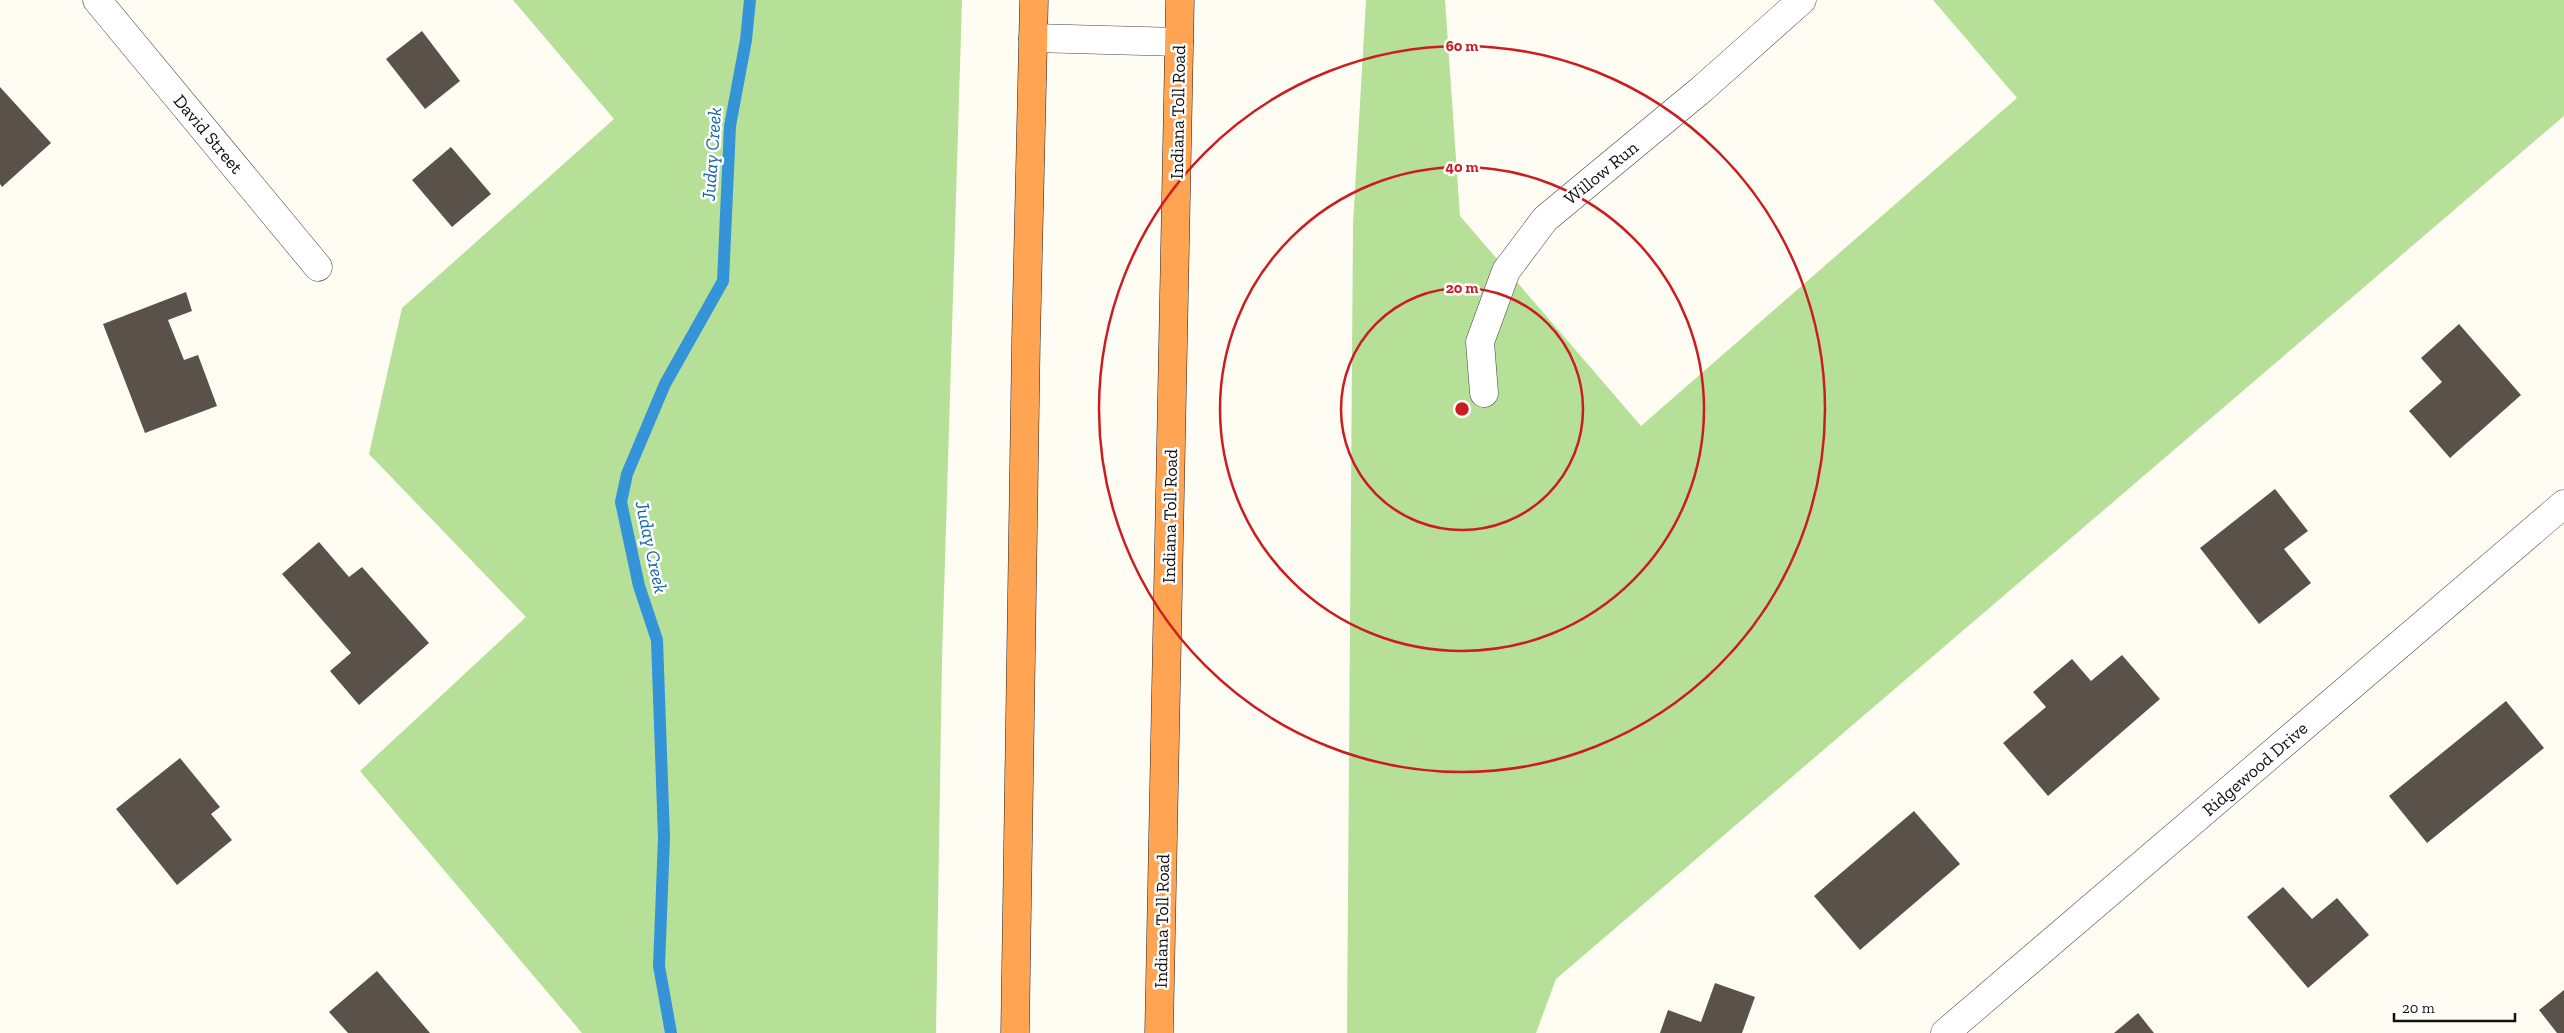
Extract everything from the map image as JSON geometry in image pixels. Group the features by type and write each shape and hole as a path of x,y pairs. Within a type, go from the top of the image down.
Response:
{"highway":[{"path":"1015,1033 1025,360 1034,0"},
{"name":"Indiana Toll Road","path":"1159,1033 1180,0"}],"street":[{"name":"David Street","path":"97,0 318,267"},
{"name":"Willow Run","path":"1484,393 1480,342 1506,271 1545,219 1702,89 1802,0"},
{"path":"1033,38 1179,42"},
{"name":"Ridgewood Drive","path":"1945,1033 2564,504"}],"green space":[{"path":"513,0 962,0 942,659 936,1033 582,1033 360,771 526,617 369,454 402,308 614,119"},
{"path":"1366,0 1445,0 1460,216 1641,426 2017,98 1933,0 2564,0 2564,116 1556,979 1536,1033 1347,1033 1353,224"}],"building":[{"path":"422,31 460,81 425,109 386,59"},
{"path":"0,87 51,143 2,187 0,184"},
{"path":"451,147 491,194 452,227 412,180"},
{"path":"186,292 192,311 168,320 184,360 198,355 217,406 145,433 103,324"},
{"path":"2459,324 2521,395 2450,458 2409,411 2442,382 2421,358"},
{"path":"2275,489 2308,531 2284,549 2311,583 2259,624 2200,548"},
{"path":"319,542 349,577 362,567 429,643 359,705 330,671 351,653 282,574"},
{"path":"2122,655 2160,699 2048,796 2003,743 2046,707 2033,692 2072,659 2091,681"},
{"path":"2506,701 2544,748 2427,843 2389,796"},
{"path":"180,758 220,807 211,814 232,840 177,885 116,809"},
{"path":"1914,811 1960,864 1860,950 1814,896"},
{"path":"2283,887 2312,919 2337,898 2369,935 2308,988 2247,917"},
{"path":"377,971 430,1033 348,1033 329,1012"},
{"path":"1715,983 1755,997 1742,1033 1660,1033 1668,1010 1701,1022"},
{"path":"2564,990 2564,1033 2557,1033 2539,1010"},
{"path":"2138,1013 2154,1033 2114,1033"}],"waterway":[{"name":"Juday Creek","path":"671,1033 659,966 664,838 657,640 639,586 621,502 627,474 665,384 723,281 730,126 746,40 750,0"}]}
